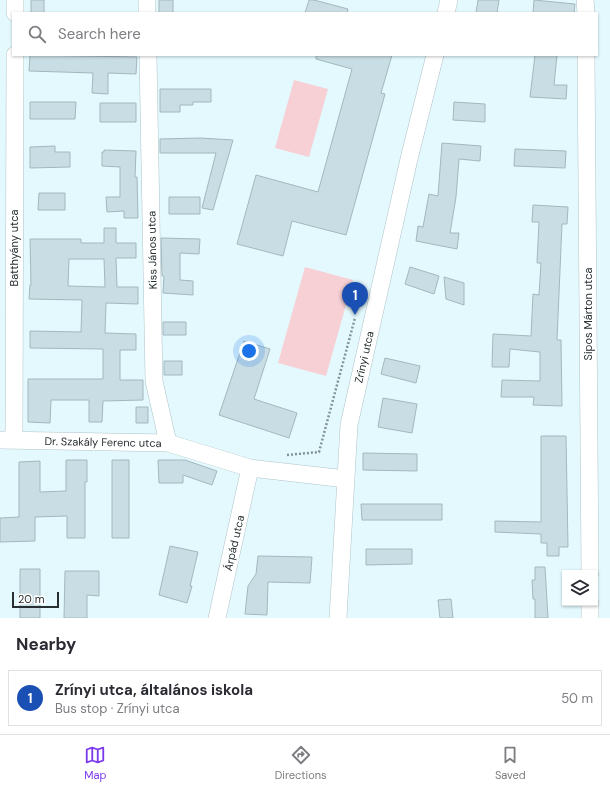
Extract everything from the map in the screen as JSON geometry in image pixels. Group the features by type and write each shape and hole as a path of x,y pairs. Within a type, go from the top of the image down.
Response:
{"street":[{"path":"15,0 15,12"},
{"path":"147,0 147,12"},
{"path":"446,12 449,0"},
{"path":"586,0 586,12"},
{"name":"Batthyány utca","path":"7,440 15,56"},
{"name":"Kiss János utca","path":"148,56 154,381 168,443"},
{"name":"Zrínyi utca","path":"338,618 349,425 409,159 435,56"},
{"name":"Sipos Márton utca","path":"586,56 590,570"},
{"name":"Dr. Szakály Ferenc utca","path":"7,440 168,443 250,468 346,479"},
{"name":"Árpád utca","path":"217,618 250,468"},
{"path":"590,606 590,618"}],"path":[{"path":"281,455 319,452 356,315"}],"shaded area":[{"path":"294,80 328,89 309,157 275,148"},
{"path":"305,267 353,280 326,376 278,363"}],"building":[{"path":"31,0 44,0 44,12 31,12"},
{"path":"159,0 173,0 173,12 159,12"},
{"path":"309,0 348,9 347,12 305,12"},
{"path":"478,0 499,0 497,12 476,12"},
{"path":"534,0 575,4 574,12 533,12"},
{"path":"30,56 137,57 136,74 108,73 108,94 92,93 93,73 29,71"},
{"path":"316,56 392,56 381,93 385,94 346,235 292,221 283,256 237,244 256,175 318,192 352,69 316,59"},
{"path":"535,56 557,56 554,85 567,85 566,99 530,97"},
{"path":"160,89 211,89 211,102 193,102 193,105 180,105 180,112 160,112"},
{"path":"30,102 76,102 75,119 30,119"},
{"path":"454,102 485,104 485,122 453,120"},
{"path":"100,103 136,103 136,122 100,122"},
{"path":"200,138 233,140 213,210 202,208 216,153 160,153 160,139"},
{"path":"442,143 481,146 480,161 459,159 456,197 450,233 459,233 457,249 416,241 418,226 423,227 429,194 438,196"},
{"path":"55,146 55,152 70,152 70,167 30,168 30,147"},
{"path":"515,149 566,151 565,168 514,166"},
{"path":"104,150 136,151 135,177 137,177 138,218 124,218 124,211 107,212 106,197 120,197 120,167 102,166 102,152 104,152"},
{"path":"39,193 65,193 65,210 38,210"},
{"path":"169,197 200,197 200,214 169,214"},
{"path":"533,205 568,207 567,224 562,224 557,340 561,340 562,406 533,405 534,397 501,397 502,380 540,381 540,352 510,349 509,367 492,367 493,334 531,336 533,294 539,295 541,263 537,263 539,222 532,222"},
{"path":"104,228 116,228 116,243 136,243 136,258 116,258 117,287 138,287 138,304 106,303 105,333 136,334 136,350 120,350 120,380 143,380 143,400 103,401 102,422 89,422 89,400 51,400 50,423 28,422 28,379 103,379 103,349 30,348 30,331 81,332 82,300 29,299 31,285 30,239 81,239 81,243 104,243","holes":["69,259 104,259 105,287 68,286"]},
{"path":"161,238 200,239 199,254 180,253 180,280 193,281 193,295 163,293 164,276 162,276"},
{"path":"410,267 439,276 434,294 405,284"},
{"path":"444,277 464,283 464,305 446,299"},
{"path":"163,322 186,322 186,335 163,335"},
{"path":"244,341 270,349 254,399 297,413 289,438 219,415"},
{"path":"385,358 420,366 416,383 381,374"},
{"path":"164,361 182,361 182,375 164,375"},
{"path":"383,398 417,404 412,433 378,427"},
{"path":"136,407 148,407 148,423 136,423"},
{"path":"541,436 566,436 568,547 559,547 559,556 547,556 547,543 541,543 541,534 495,532 495,521 541,522"},
{"path":"363,453 417,454 417,471 363,470"},
{"path":"66,460 87,460 87,482 85,482 85,538 67,538 67,516 35,517 35,541 0,542 0,518 19,517 19,462 40,461 40,492 66,491"},
{"path":"112,460 129,460 129,538 112,538"},
{"path":"158,460 185,460 217,471 212,485 183,475 183,483 159,483"},
{"path":"361,504 442,504 442,520 362,520"},
{"path":"170,546 198,552 190,586 192,586 187,603 159,595"},
{"path":"366,549 412,549 412,564 366,565"},
{"path":"258,556 312,557 310,583 268,582 267,615 245,614 248,586 256,574"},
{"path":"535,567 545,567 548,618 535,618 535,599 533,599 532,580 535,580"},
{"path":"20,569 40,569 40,618 20,618"},
{"path":"65,571 99,571 99,596 87,595 87,618 64,618"},
{"path":"451,599 453,618 440,618 438,600"}],"place":[{"name":"Zrínyi utca, általános iskola","path":"355,315"}]}
